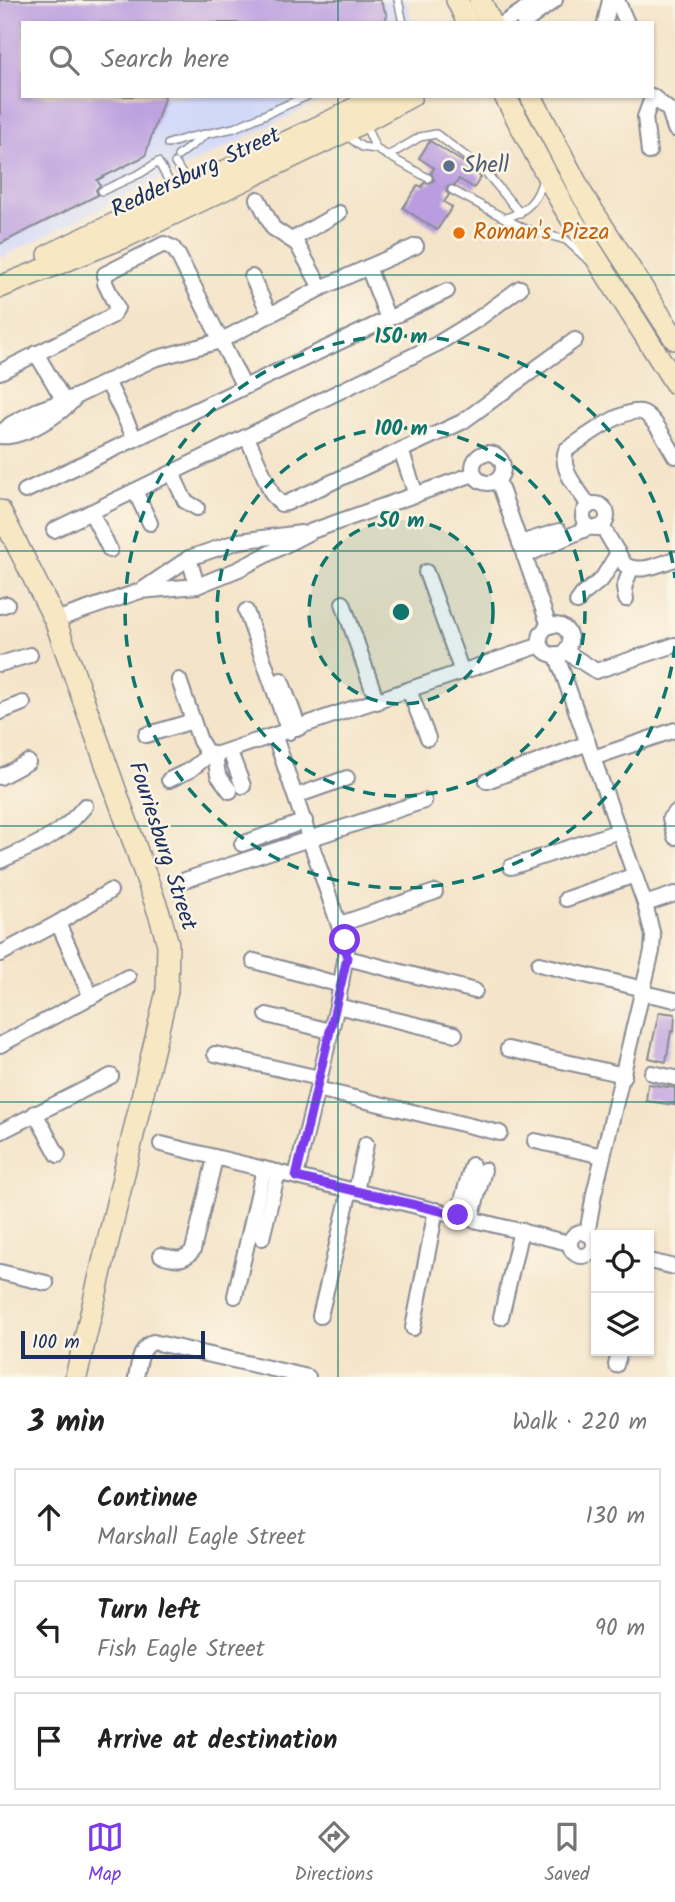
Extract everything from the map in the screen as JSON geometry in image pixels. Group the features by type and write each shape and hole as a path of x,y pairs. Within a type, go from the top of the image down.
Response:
{"street":[{"path":"457,0 467,21"},
{"path":"480,0 490,21"},
{"path":"507,21 539,0"},
{"path":"527,21 555,0"},
{"path":"605,21 610,0"},
{"path":"617,0 626,21"},
{"name":"Reddersburg Street","path":"0,278 317,145 351,123 375,98"},
{"name":"Reddersburg Street","path":"0,287 127,236 187,198 407,98"},
{"path":"506,98 544,172 675,383"},
{"path":"532,98 583,196 675,339"},
{"path":"649,152 645,117 652,98"},
{"path":"653,98 669,110 675,129"},
{"path":"258,199 273,228 298,244 321,288"},
{"path":"292,239 338,213"},
{"path":"0,372 112,316 117,308 105,283 105,274 164,244 173,248 244,387"},
{"path":"0,435 8,426 29,422 160,357 220,341 321,288 416,246"},
{"path":"368,267 388,318"},
{"path":"252,278 270,315"},
{"path":"54,530 437,344 456,334 520,288"},
{"path":"25,491 447,291"},
{"path":"247,437 272,494 281,504 288,503 473,416 520,378 575,340"},
{"path":"36,353 69,401"},
{"path":"107,381 135,439"},
{"path":"675,456 646,413 638,410 626,412 566,450 563,458 566,471 591,520 618,552 625,565 642,569 675,559"},
{"path":"401,450 416,495"},
{"path":"486,453 498,456 503,465 502,475 498,480 481,482 474,474 473,464 477,458 486,453"},
{"path":"172,473 185,500 197,508"},
{"path":"55,620 140,591 197,586 239,569 312,531 474,474"},
{"path":"498,480 549,626"},
{"path":"135,491 150,523"},
{"name":"Fouriesburg Street","path":"0,511 55,620 168,944 167,991 76,1377"},
{"path":"91,512 110,550"},
{"path":"522,550 545,537 591,520"},
{"path":"140,591 189,558 239,541 312,531"},
{"path":"577,602 602,579 618,552"},
{"path":"189,558 197,586"},
{"path":"626,599 624,587 631,568"},
{"path":"426,572 462,672"},
{"path":"342,603 377,702"},
{"path":"246,611 288,732"},
{"path":"549,626 541,636 541,645 547,652 560,653 600,671 675,645"},
{"path":"549,626 559,626 567,632 569,642 560,653"},
{"path":"264,634 288,732 296,796 348,949 296,1177"},
{"path":"169,780 219,754 541,645"},
{"path":"560,653 593,758 645,904 653,936 643,991 587,1234"},
{"path":"0,664 30,655"},
{"path":"179,680 203,747 219,754 236,789"},
{"path":"409,690 428,738"},
{"path":"0,712 23,703"},
{"path":"146,735 193,721"},
{"path":"593,758 675,730"},
{"path":"487,782 588,743"},
{"path":"0,777 28,762"},
{"path":"296,796 346,778"},
{"path":"242,844 425,801"},
{"path":"0,860 58,833 71,823 85,806"},
{"path":"675,813 670,818 675,837"},
{"path":"210,863 308,829"},
{"path":"185,880 308,829"},
{"path":"511,867 619,831"},
{"path":"566,899 635,875"},
{"path":"0,954 110,891"},
{"path":"340,924 435,892"},
{"path":"645,904 675,894"},
{"path":"58,923 91,997"},
{"path":"347,958 475,991"},
{"path":"254,961 341,985"},
{"path":"538,964 675,1000"},
{"path":"0,1045 128,977"},
{"path":"337,1006 455,1034"},
{"path":"267,1015 330,1031"},
{"path":"508,1049 624,1075"},
{"path":"215,1055 500,1133"},
{"path":"652,1073 675,1078"},
{"path":"0,1132 111,1076"},
{"path":"34,1113 58,1155"},
{"path":"535,1141 603,1156"},
{"path":"161,1144 569,1243"},
{"path":"320,1316 366,1144"},
{"path":"161,1255 180,1259 193,1250 215,1158"},
{"path":"464,1217 478,1167"},
{"path":"262,1238 271,1171"},
{"path":"235,1296 271,1171"},
{"path":"413,1328 436,1210"},
{"path":"501,1317 521,1230"},
{"path":"569,1243 576,1234 587,1234 591,1238"},
{"path":"569,1243 572,1252 579,1256 591,1252"},
{"path":"654,1262 675,1267"},
{"path":"0,1272 47,1283"},
{"path":"136,1377 143,1351 153,1342 282,1374 308,1377"}],"lane":[{"path":"398,0 402,21"},
{"path":"168,144 250,123 303,98"},
{"path":"351,123 376,149 428,178"},
{"path":"351,123 362,147 376,149"},
{"path":"187,198 177,160 208,134"},
{"path":"388,156 421,137 436,134 483,169 520,213"},
{"path":"102,191 159,164 187,198"},
{"path":"506,218 520,213 539,193 544,172"},
{"path":"452,190 532,232 566,240 613,285"}],"shaded area":[{"path":"0,0 406,0 412,21 21,21 21,98 326,98 0,258"}],"building":[{"path":"0,0 380,0 387,15 386,21 21,21 21,98 164,98 145,156 97,180 100,185 96,190 98,195 0,244"},
{"path":"430,141 481,177 474,188 459,179 455,185 447,187 449,195 444,202 452,207 437,230 403,208 418,185 422,187 424,183 429,184 434,180 431,173 434,168 419,158"},
{"path":"659,1012 675,1014 674,1032 671,1031 666,1062 649,1058"},
{"path":"648,1084 675,1088 675,1105 646,1101"}],"place":[{"name":"Shell","path":"449,166"},
{"name":"Roman's Pizza","path":"459,233"}],"route":[{"path":"345,940 347,958 296,1177 458,1215"}]}
